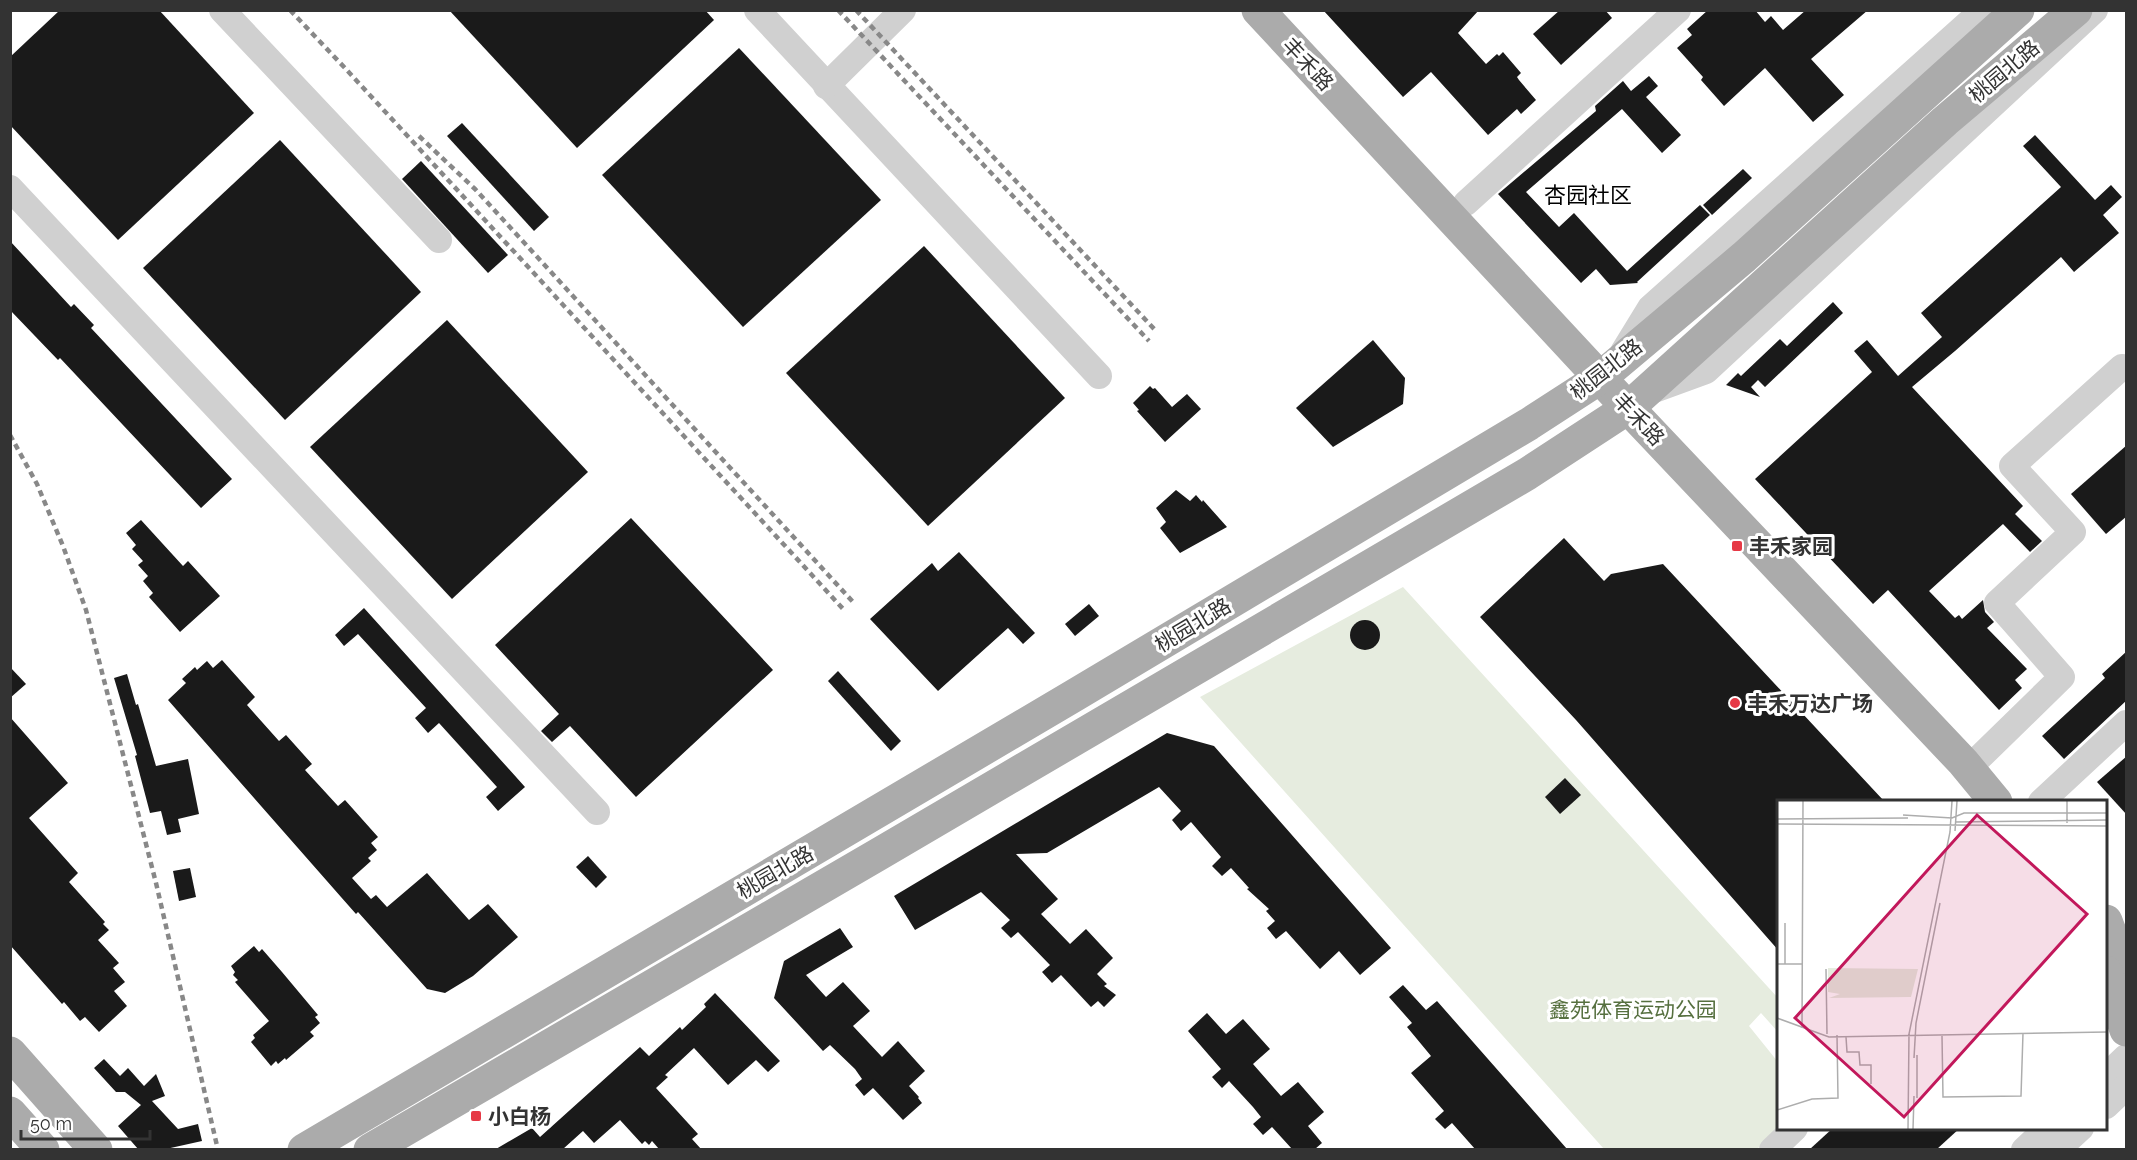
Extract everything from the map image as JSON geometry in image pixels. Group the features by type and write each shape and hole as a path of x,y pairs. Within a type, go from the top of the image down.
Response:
{"main road":[{"name":"丰禾路","path":"1258,10 1637,400 2019,800"},
{"name":"丰禾路","path":"1284,10 1466,203 1608,370"},
{"name":"桃园北路","path":"304,1149 1065,701 1529,424 1608,370 1744,257 2018,10"},
{"name":"桃园北路","path":"370,1149 1527,474 1637,400 1945,121 2076,10"},
{"name":"丰禾路","path":"1637,400 1995,800"},
{"path":"2107,923 2127,974"},
{"path":"2107,975 2127,1030"},
{"path":"10,1053 96,1149"},
{"path":"10,1113 43,1149"},
{"path":"10,1138 21,1149"}],"street":[{"path":"222,10 439,240"},
{"path":"757,10 1099,376"},
{"path":"826,86 903,10"},
{"path":"1466,203 1678,10"},
{"path":"1608,370 1650,308 1983,10"},
{"path":"1637,400 1706,370 2095,10"},
{"path":"10,188 597,812"},
{"path":"1980,757 2062,677 1997,603 2073,532 2012,466 2122,367"},
{"path":"2042,800 2127,723"},
{"path":"2107,1075 2127,1057"},
{"path":"2107,1105 2127,1087"},
{"path":"1772,1149 1793,1130"},
{"path":"2024,1149 2045,1130"},
{"path":"2057,1149 2078,1130"}],"green space":[{"name":"鑫苑体育运动公园","path":"1403,587 1777,997 1777,1031 1761,1013 1749,1026 1777,1061 1777,1130 1779,1130 1757,1149 1604,1149 1200,697"}],"building":[{"path":"60,10 159,10 254,113 118,240 10,125 10,57"},
{"path":"449,10 705,10 714,20 577,148"},
{"path":"1323,10 1479,10 1458,33 1486,64 1497,54 1499,56 1503,52 1521,73 1517,77 1536,100 1521,114 1517,109 1488,135 1431,72 1403,97"},
{"path":"1560,10 1605,10 1612,18 1561,65 1533,34"},
{"path":"1708,10 1755,10 1765,22 1771,16 1783,30 1806,10 1868,10 1811,59 1844,95 1813,122 1765,68 1724,106 1701,80 1703,77 1677,48 1692,35 1687,29"},
{"path":"739,48 881,200 743,327 602,175"},
{"path":"1649,76 1658,86 1646,97 1681,135 1662,153 1622,109 1526,192 1559,227 1574,213 1627,271 1700,205 1710,215 1638,283 1610,285 1596,269 1581,283 1498,194 1596,111 1595,106 1623,81 1631,91"},
{"path":"462,123 549,217 534,231 447,136"},
{"path":"2035,135 2095,200 2111,185 2122,197 2103,215 2119,233 2074,272 2061,257 1912,387 2023,506 2015,514 2042,541 2030,552 2003,524 1929,591 1955,618 1959,615 1962,619 1983,600 1985,612 1994,622 1987,628 2027,669 2015,680 2022,688 1999,710 1888,590 1873,604 1755,479 1872,372 1854,351 1867,340 1898,376 1942,337 1921,313 2061,187 2023,146"},
{"path":"280,140 421,292 285,420 143,268"},
{"path":"421,161 508,255 488,273 402,179"},
{"path":"1743,169 1752,178 1712,215 1703,205"},
{"path":"10,241 71,307 74,304 94,325 91,328 232,479 201,508 60,358 58,360 10,310"},
{"path":"924,246 1065,398 928,526 786,373"},
{"path":"1833,302 1843,313 1765,387 1758,380 1751,387 1760,397 1726,385 1738,373 1741,376 1780,339 1787,346"},
{"path":"447,320 588,472 452,599 310,447"},
{"path":"1373,340 1405,378 1403,404 1333,447 1296,408"},
{"path":"1150,386 1155,388 1172,407 1187,394 1201,409 1165,442 1137,411 1139,410 1133,403"},
{"path":"2127,445 2127,516 2106,534 2071,494"},
{"path":"1176,490 1190,501 1196,495 1202,502 1203,500 1227,527 1180,553 1160,528 1166,522 1156,508"},
{"path":"631,518 773,670 636,797 570,726 552,742 541,731 559,714 495,645"},
{"path":"141,520 183,566 188,561 220,596 180,632 149,597 153,593 143,581 148,576 138,565 143,561 132,549 136,545 126,533"},
{"path":"1564,538 1604,581 1611,574 1663,564 1883,800 1777,800 1777,949 1576,720 1480,617"},
{"path":"959,552 1035,633 1023,644 1008,628 938,691 870,619 932,563 938,571"},
{"path":"1089,604 1099,616 1075,636 1065,624"},
{"path":"364,608 525,787 498,811 486,797 497,787 439,723 428,733 415,718 426,708 358,634 344,646 335,635"},
{"path":"1365,620 1376,624 1380,635 1376,646 1365,650 1354,646 1350,635 1354,624"},
{"path":"2127,651 2127,700 2064,759 2042,736 2105,678 2102,674"},
{"path":"222,660 255,697 247,705 279,741 286,735 312,764 305,770 338,806 345,800 378,837 371,843 377,850 368,858 371,861 352,878 371,899 376,895 387,907 427,873 469,920 488,904 518,937 473,976 445,993 427,989 358,912 356,914 168,700 186,683 182,679 195,667 197,670 207,661 213,668"},
{"path":"10,667 26,684 10,698"},
{"path":"838,671 901,741 891,751 828,681"},
{"path":"127,674 156,766 188,759 199,814 178,819 181,832 167,835 161,811 150,813 135,756 137,755 114,678"},
{"path":"10,717 68,783 29,818 78,873 69,882 105,922 103,924 109,930 98,940 119,963 113,968 125,982 114,991 127,1006 99,1032 85,1017 80,1021 64,1002 62,1004 10,945"},
{"path":"1167,733 1214,746 1391,948 1360,975 1339,951 1320,969 1286,931 1276,939 1267,928 1275,921 1266,911 1269,909 1247,889 1249,888 1231,868 1222,876 1212,866 1221,857 1191,822 1181,831 1172,820 1181,811 1159,787 1047,853 1016,854 1058,899 1041,914 1070,944 1086,929 1113,958 1097,974 1107,984 1104,986 1116,995 1104,1007 1098,1001 1091,1007 1061,975 1052,983 1042,972 1050,965 1018,932 1011,938 1001,928 1010,920 981,892 915,930 894,896"},
{"path":"2127,756 2127,815 2097,782"},
{"path":"1565,778 1581,795 1560,814 1545,797"},
{"path":"588,856 607,877 596,888 576,867"},
{"path":"190,868 196,897 179,901 173,871"},
{"path":"840,928 853,947 806,975 826,997 843,982 870,1011 853,1026 882,1057 898,1041 925,1071 909,1086 922,1103 903,1120 873,1088 864,1096 855,1085 862,1079 855,1069 830,1045 823,1051 774,998 784,961"},
{"path":"254,946 259,952 262,949 282,972 318,1015 315,1017 320,1023 310,1032 314,1036 286,1060 285,1058 278,1064 276,1061 271,1066 251,1042 255,1038 253,1035 269,1021 235,982 238,980 233,975 235,972 231,966"},
{"path":"1403,985 1426,1010 1437,1001 1567,1149 1475,1149 1452,1123 1445,1129 1435,1119 1444,1111 1411,1073 1431,1056 1407,1027 1412,1023 1389,997"},
{"path":"715,993 780,1061 768,1072 756,1060 728,1085 694,1048 665,1075 668,1077 656,1088 698,1134 692,1139 701,1149 659,1149 652,1141 649,1145 645,1141 642,1144 620,1120 594,1143 583,1131 563,1149 496,1149 532,1128 540,1137 640,1047 649,1056 680,1027 682,1030 706,1007 704,1004"},
{"path":"1207,1013 1226,1034 1243,1019 1270,1049 1253,1064 1281,1096 1298,1082 1324,1112 1308,1126 1322,1143 1315,1149 1292,1149 1272,1127 1263,1135 1253,1124 1261,1117 1253,1107 1229,1081 1222,1088 1212,1077 1221,1069 1188,1031"},
{"path":"104,1059 120,1076 128,1068 144,1086 156,1074 165,1096 152,1101 178,1129 198,1124 202,1141 166,1149 138,1149 118,1126 141,1105 125,1092 116,1092 94,1068"},
{"path":"1831,1130 1958,1130 1937,1149 1810,1149"}],"railway":[{"path":"290,10 845,611"},
{"path":"838,10 1149,341"},
{"path":"856,10 1156,331"},
{"path":"419,136 475,189 853,602"},
{"path":"10,435 37,484 86,610 156,883 218,1150"}],"place":[{"name":"丰禾家园","path":"1737,546"},
{"name":"丰禾万达广场","path":"1735,703"},
{"name":"小白杨","path":"476,1116"}],"district":[{"name":"杏园社区","path":"1588,195"}]}
